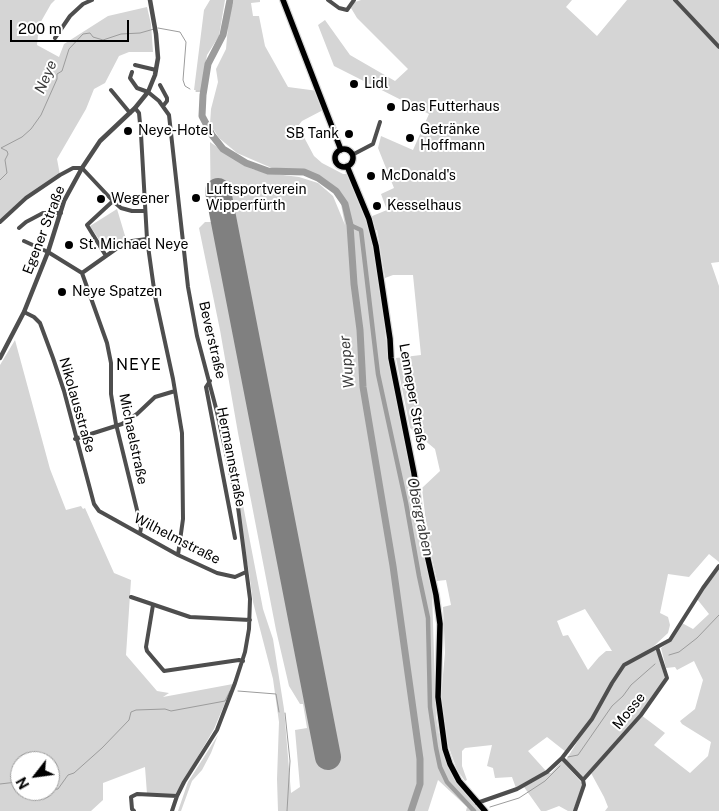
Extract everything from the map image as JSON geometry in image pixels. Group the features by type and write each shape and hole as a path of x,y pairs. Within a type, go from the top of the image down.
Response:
{"main road":[{"path":"283,0 341,150"},
{"path":"341,150 349,151 352,155 352,163 347,166 341,166 336,162 337,154 341,150"},
{"name":"Lenneper Straße","path":"347,166 369,220 376,246 390,339 391,358 414,472 424,541 438,606 440,624 438,697 441,730 450,764 459,781 485,811"}],"street":[{"path":"55,38 70,16 83,4 92,0"},
{"name":"Egener Straße","path":"0,358 24,312 61,213 82,168 100,141 135,108 148,92 158,58 150,0"},
{"path":"328,0 339,8 347,10 355,0"},
{"path":"675,0 719,46"},
{"path":"135,65 156,70"},
{"path":"132,72 130,78 137,88 148,92 164,106 167,98 160,84"},
{"path":"111,90 130,113"},
{"name":"Beverstraße","path":"164,106 168,115 188,287 197,336 210,381 238,507 250,599 250,620 245,652 217,730 177,796 172,811"},
{"path":"135,108 139,113 147,239 155,296 182,432 183,519 178,555"},
{"path":"352,155 373,144 380,122"},
{"path":"0,222 26,198 60,174 73,168 82,168 113,202 127,210 145,211"},
{"path":"106,256 88,225 113,202"},
{"path":"19,228 43,213 61,213"},
{"path":"24,241 48,252 82,274 123,244 132,240 147,239"},
{"name":"Michaelstraße","path":"82,274 107,343 111,362 111,394 116,424 138,514 141,528 140,533"},
{"name":"Nikolausstraße","path":"24,312 34,317 40,323 64,390 75,439 94,504 99,511"},
{"name":"Hermannstraße","path":"210,381 206,387 235,538"},
{"path":"75,439 130,419 155,397 175,391"},
{"name":"Wilhelmstraße","path":"99,511 178,555 230,576 236,577 246,572"},
{"path":"477,803 517,789 547,772 562,758 592,719 612,682 624,665 670,640 719,566"},
{"path":"131,597 190,618 250,620"},
{"path":"153,605 146,647 151,657 164,671 242,660"},
{"name":"Mosse","path":"583,780 641,715 667,678 657,646"},
{"path":"562,758 583,780 584,785 575,811"},
{"path":"134,811 130,802 131,797 137,794 177,796"}],"shaded area":[{"path":"0,0 55,0 39,25 37,45 59,57 64,44 108,16 147,7 151,24 153,52 129,52 119,56 105,83 94,89 86,109 57,159 60,175 26,198 0,222"},
{"path":"210,0 225,0 219,36 207,55 201,90 194,90 204,10"},
{"path":"234,0 260,0 260,2 251,3 253,16 259,16 265,46 288,87 318,91 325,109 302,121 298,126 314,156 322,163 343,174 347,174 365,219 387,210 381,194 394,188 378,148 381,136 413,150 429,114 334,66 318,25 325,20 350,55 395,81 408,69 357,18 351,8 355,2 361,0 572,0 566,7 597,36 627,0 719,0 719,262 711,263 719,286 719,562 709,554 689,577 668,574 660,613 668,617 670,625 668,633 654,646 631,661 656,650 658,653 665,679 641,715 665,733 654,745 690,773 708,756 711,742 680,721 695,709 703,680 694,661 677,670 675,667 666,668 661,648 671,641 682,623 693,629 709,614 697,599 719,569 719,811 605,811 608,807 591,773 583,778 566,760 587,726 566,752 547,737 528,751 546,771 516,788 512,777 495,778 493,768 487,766 492,745 465,748 462,751 462,766 467,780 465,781 457,770 448,745 441,697 445,653 443,607 451,605 446,580 437,581 428,540 422,488 440,471 435,449 410,428 396,358 421,355 413,275 393,275 385,278 377,230 370,232 379,279 388,358 410,463 421,541 432,592 436,716 440,740 453,776 481,811 466,811 467,807 438,780 428,811 278,811 279,722 273,679 253,602 249,572 217,412 225,411 263,609 273,639 284,709 291,793 300,787 295,730 307,728 303,704 300,704 289,686 276,630 199,228 205,222 211,222 210,142 252,169 299,177 318,183 333,196 345,225 338,189 316,177 301,172 281,172 237,153 219,138 210,124 211,109 218,82 216,69 226,49 229,15","holes":["585,609 612,651 606,651 588,670 568,635 563,636 557,621"]},
{"path":"117,209 126,239 106,250 90,226"},
{"path":"15,340 50,469 66,510 81,506 83,509 85,508 114,573 131,580 126,655 157,691 169,693 163,697 233,684 214,729 176,794 147,794 145,767 103,783 103,800 91,811 0,811 0,365"},
{"path":"218,735 202,770 192,781 181,811 178,811 188,782"},
{"path":"562,761 583,784 573,811 568,811 559,806 541,811 524,787 551,773"}],"waterway":[{"name":"Wupper","path":"230,0 223,35 208,64 203,95 202,116 212,135 223,149 246,163 268,171 304,172 318,178 336,191 345,204 350,225 354,284 360,330 363,387 393,566 420,759 420,784 411,811"},
{"name":"Neye","path":"158,28 180,32 186,42 183,80 185,86 190,89"},
{"name":"Neye","path":"0,180 7,173 5,160 8,154 7,151 1,148 22,137 31,129 41,115 57,79 57,74 62,71 69,49 83,34 90,33 93,37 103,40 121,34 140,33 154,29"},
{"name":"Neye","path":"196,91 204,91"},
{"name":"Obergraben","path":"350,225 361,230 378,374 406,503 428,618 430,707 440,767 447,782 474,811"},
{"path":"669,655 679,652 697,638 719,615"},
{"path":"568,757 578,755 612,706 631,685 655,664"},
{"path":"60,786 68,775 74,773 102,748 129,720 131,712 136,710 165,709 171,711 225,701 230,691"},
{"path":"238,691 276,694 279,712"},
{"path":"285,713 290,761 287,811"},
{"path":"490,807 519,798 545,781 560,766"},
{"path":"0,784 10,783"}],"runway":[{"path":"218,191 328,757"}],"place":[{"name":"Lidl","path":"354,84"},
{"name":"Das Futterhaus","path":"391,107"},
{"name":"Neye-Hotel","path":"128,131"},
{"name":"SB Tank","path":"349,134"},
{"name":"Getränke Hoffmann","path":"410,138"},
{"name":"McDonald's","path":"371,176"},
{"name":"Luftsportverein Wipperfürth","path":"196,198"},
{"name":"Wegener","path":"101,199"},
{"name":"Kesselhaus","path":"377,206"},
{"name":"St. Michael Neye","path":"69,245"},
{"name":"Neye Spatzen","path":"62,292"}],"district":[{"name":"NEYE","path":"139,365"}]}
